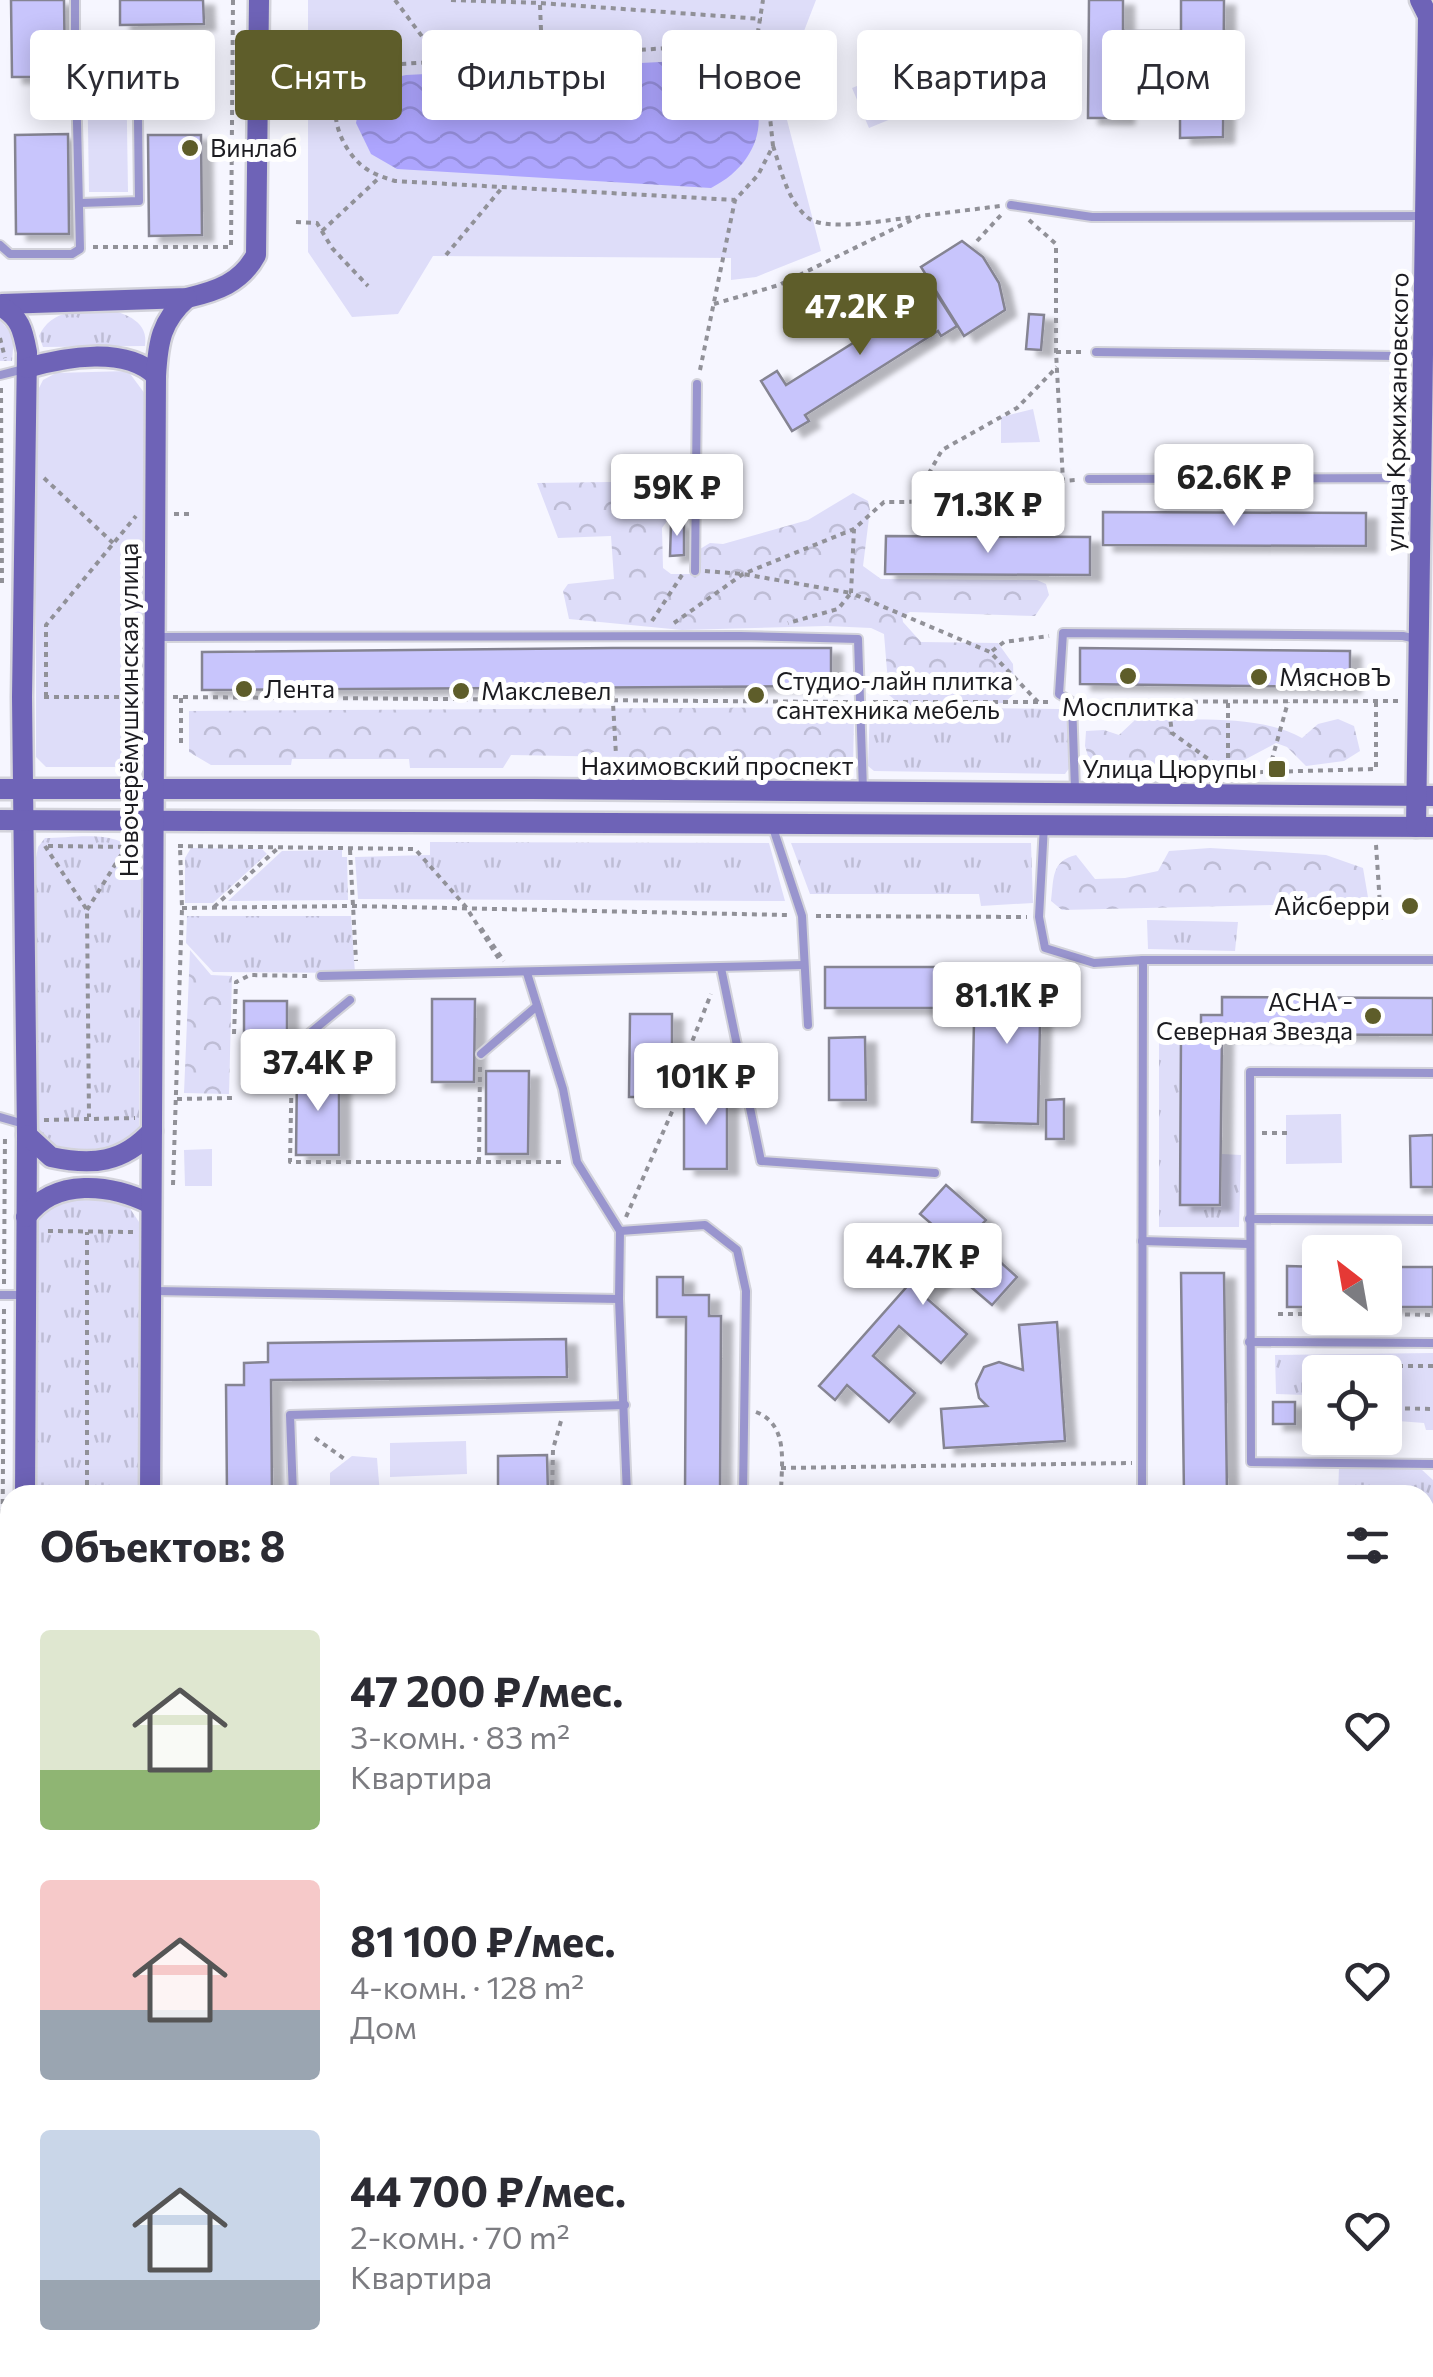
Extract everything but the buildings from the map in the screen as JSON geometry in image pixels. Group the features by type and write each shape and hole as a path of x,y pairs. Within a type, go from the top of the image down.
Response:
{"street":[{"path":"0,305 188,298 234,282 248,270 256,255 259,0"},
{"name":"улица Кржижановского","path":"1420,0 1428,16 1419,640 1426,723 1425,827"},
{"name":"Новочерёмушкинская улица","path":"150,1485 151,1204 147,1125 156,376 160,333 165,321 188,298"},
{"path":"0,305 14,314 23,330 27,368 22,820 29,1126 26,1217 10,1295 23,1485"},
{"path":"27,368 54,360 126,358 143,364 156,376"},
{"name":"Нахимовский проспект","path":"0,790 1425,796"},
{"path":"0,820 1425,827"},
{"path":"29,1126 51,1157 112,1160 134,1149 147,1125"},
{"path":"26,1217 41,1200 60,1190 111,1190 151,1204"}],"lane":[{"path":"75,0 75,30"},
{"path":"0,245 10,254 72,254 80,248 77,120"},
{"path":"80,203 139,201 138,120"},
{"path":"1011,205 1092,217 1425,216"},
{"path":"1096,352 1395,356 1423,353"},
{"path":"0,376 27,368"},
{"path":"695,571 697,384"},
{"path":"1090,480 1407,478 1422,483"},
{"path":"1075,794 1072,702 1059,694 1063,633 1403,636 1419,640"},
{"path":"154,638 858,639 863,792"},
{"path":"772,823 802,916 808,1025"},
{"path":"1044,825 1039,917 1044,948 1094,963 1433,960"},
{"path":"1142,1485 1143,960"},
{"path":"321,976 802,965"},
{"path":"721,968 761,1162 935,1173"},
{"path":"527,973 563,1089 577,1162 620,1231 626,1485"},
{"path":"293,1047 350,1000"},
{"path":"481,1054 537,1006"},
{"path":"1433,1073 1250,1072 1249,1134 1252,1462 1433,1464"},
{"path":"3,1118 29,1126"},
{"path":"1249,1220 1433,1220"},
{"path":"620,1231 705,1225 737,1250 746,1291 743,1485"},
{"path":"1142,1241 1249,1244"},
{"path":"150,1291 619,1299"},
{"path":"1249,1342 1433,1344"},
{"path":"293,1485 290,1415 625,1405"}],"path":[{"path":"80,248 231,248 233,0"},
{"path":"395,0 422,36"},
{"path":"451,0 540,1 762,19"},
{"path":"760,30 763,0"},
{"path":"540,1 541,30"},
{"path":"422,63 367,71 346,84 336,100 336,120 342,139 362,167 380,177 502,188 735,200"},
{"path":"654,637 743,574 854,529 884,502 1048,501 1063,481 1056,352 1056,244 1011,205 825,225 807,217 788,190 772,146 770,120"},
{"path":"697,384 735,200 758,175 772,146"},
{"path":"322,231 380,177"},
{"path":"446,255 502,188"},
{"path":"978,241 1011,205"},
{"path":"714,304 779,285 920,216"},
{"path":"296,222 317,223 332,248 368,286"},
{"path":"0,338 5,363"},
{"path":"1056,352 1096,352"},
{"path":"914,501 942,450 1017,408 1057,367"},
{"path":"1,388 2,586"},
{"path":"40,475 113,544"},
{"path":"1063,481 1090,480"},
{"path":"46,698 46,625 138,513 145,513"},
{"path":"170,514 189,514"},
{"path":"838,610 851,594 854,529"},
{"path":"642,637 685,571"},
{"path":"695,571 743,574 851,594 990,652 1038,702"},
{"path":"990,652 1004,642 1063,633"},
{"path":"612,686 616,755"},
{"path":"34,698 142,697"},
{"path":"169,697 1376,703 1376,769 1228,773 1172,733 1168,702"},
{"path":"181,697 181,748"},
{"path":"1228,702 1228,773"},
{"path":"1268,772 1288,702"},
{"path":"1376,845 1381,920"},
{"path":"38,846 130,846 87,910"},
{"path":"45,846 87,910 89,1117"},
{"path":"173,1187 182,908 180,846"},
{"path":"169,847 415,848 484,930 510,973"},
{"path":"214,907 279,847"},
{"path":"350,848 357,975"},
{"path":"182,908 466,907 802,916 1039,917"},
{"path":"620,1231 678,1098 678,1077 721,968"},
{"path":"234,1034 236,982 250,975 321,976"},
{"path":"293,1047 290,1162 577,1162"},
{"path":"478,1162 481,1054"},
{"path":"177,1099 232,1098"},
{"path":"29,1126 40,1120 89,1117 147,1125"},
{"path":"3,1118 10,1295 7,1485"},
{"path":"1249,1134 1288,1133"},
{"path":"46,1232 140,1232"},
{"path":"87,1232 87,1485"},
{"path":"1278,1314 1302,1314"},
{"path":"1402,1314 1433,1315"},
{"path":"1402,1366 1433,1366"},
{"path":"552,1485 553,1450 565,1407"},
{"path":"1402,1408 1433,1409"},
{"path":"769,1417 781,1436 780,1485"},
{"path":"314,1438 346,1460"},
{"path":"781,1468 1142,1463"},
{"path":"0,2153 0,2286"}],"green space":[{"path":"308,0 816,0 804,30 662,30 662,120 787,120 821,251 756,277 731,280 731,258 433,256 398,314 352,317 308,252 308,120 402,120 402,30 308,30"},
{"path":"88,120 127,120 128,192 89,192"},
{"path":"866,120 888,120 869,128"},
{"path":"107,309 140,325 145,346 43,347 39,336 59,316"},
{"path":"0,320 14,337 12,361 0,361"},
{"path":"128,371 145,394 140,755 133,767 46,767 36,757 36,394 43,380 56,373"},
{"path":"1033,409 1040,442 1001,443 1001,417"},
{"path":"684,481 690,486 691,516 685,521 667,521 662,528 663,568 671,574 692,574 700,567 700,549 710,543 723,544 808,520 853,493 868,501 870,510 863,566 881,579 1037,580 1046,584 1049,595 1035,616 910,612 902,616 921,642 998,643 1013,664 1014,694 1004,703 902,706 889,695 884,634 871,628 682,630 569,619 563,591 568,584 614,579 611,536 558,538 537,483"},
{"path":"842,707 854,718 853,769 632,768 623,757 511,755 503,768 410,768 409,759 292,759 291,765 211,765 189,752 189,711"},
{"path":"870,707 1059,709 1068,717 1070,767 1065,774 874,771 868,766"},
{"path":"1338,719 1354,726 1360,751 1344,761 1306,766 1287,747 1276,743 1231,767 1184,761 1160,770 1102,770 1091,766 1085,746 1086,731 1104,730 1119,735 1135,720 1243,722 1284,730 1302,738 1318,724"},
{"path":"45,838 114,839 135,852 141,864 139,1129 110,1148 77,1152 53,1148 36,1125 36,858"},
{"path":"430,842 769,843 785,901 358,899 355,857 430,855"},
{"path":"791,843 1031,843 1033,903 981,906 979,894 810,894"},
{"path":"191,848 262,849 267,854 213,903 185,903 185,858"},
{"path":"1210,848 1326,855 1363,868 1370,909 1272,905 1062,910 1051,901 1058,866 1076,855 1095,879 1125,878 1158,871 1169,851"},
{"path":"342,850 342,857 347,857 348,900 228,901 282,851"},
{"path":"187,916 351,916 355,973 213,972 186,943"},
{"path":"1147,920 1238,922 1235,951 1148,949"},
{"path":"190,950 211,975 232,976 229,1094 184,1093"},
{"path":"1159,1035 1181,1035 1180,1205 1221,1207 1222,1154 1241,1155 1239,1227 1159,1227"},
{"path":"1341,1114 1342,1163 1286,1164 1286,1115"},
{"path":"212,1149 212,1186 185,1186 184,1150"},
{"path":"83,1199 117,1200 129,1207 139,1222 138,1485 37,1485 37,1221 53,1206"},
{"path":"1433,1353 1433,1430 1426,1430 1424,1423 1402,1421 1402,1355 1302,1355 1302,1395 1276,1394 1275,1355"},
{"path":"1402,1367 1433,1367 1433,1408 1402,1408"},
{"path":"466,1441 467,1474 390,1477 390,1443"},
{"path":"352,1456 377,1458 379,1485 330,1485 330,1473"},
{"path":"1339,1467 1421,1469 1433,1480 1433,1485 1338,1485"}],"water":[{"path":"662,62 662,120 758,120 754,143 730,176 711,188 397,169 371,154 356,123 402,120 402,76 422,74 422,120 642,120 642,63"}],"place":[{"name":"Винлаб","path":"190,148"},
{"name":"Мосплитка","path":"1128,676"},
{"name":"МясновЪ","path":"1259,677"},
{"name":"Лента","path":"244,689"},
{"name":"Макслевел","path":"461,691"},
{"name":"Студио-лайн плитка сантехника мебель","path":"756,695"},
{"name":"Улица Цюрупы","path":"1277,769"},
{"name":"Айсберри","path":"1410,906"},
{"name":"АСНА - Северная Звезда","path":"1373,1016"}]}
